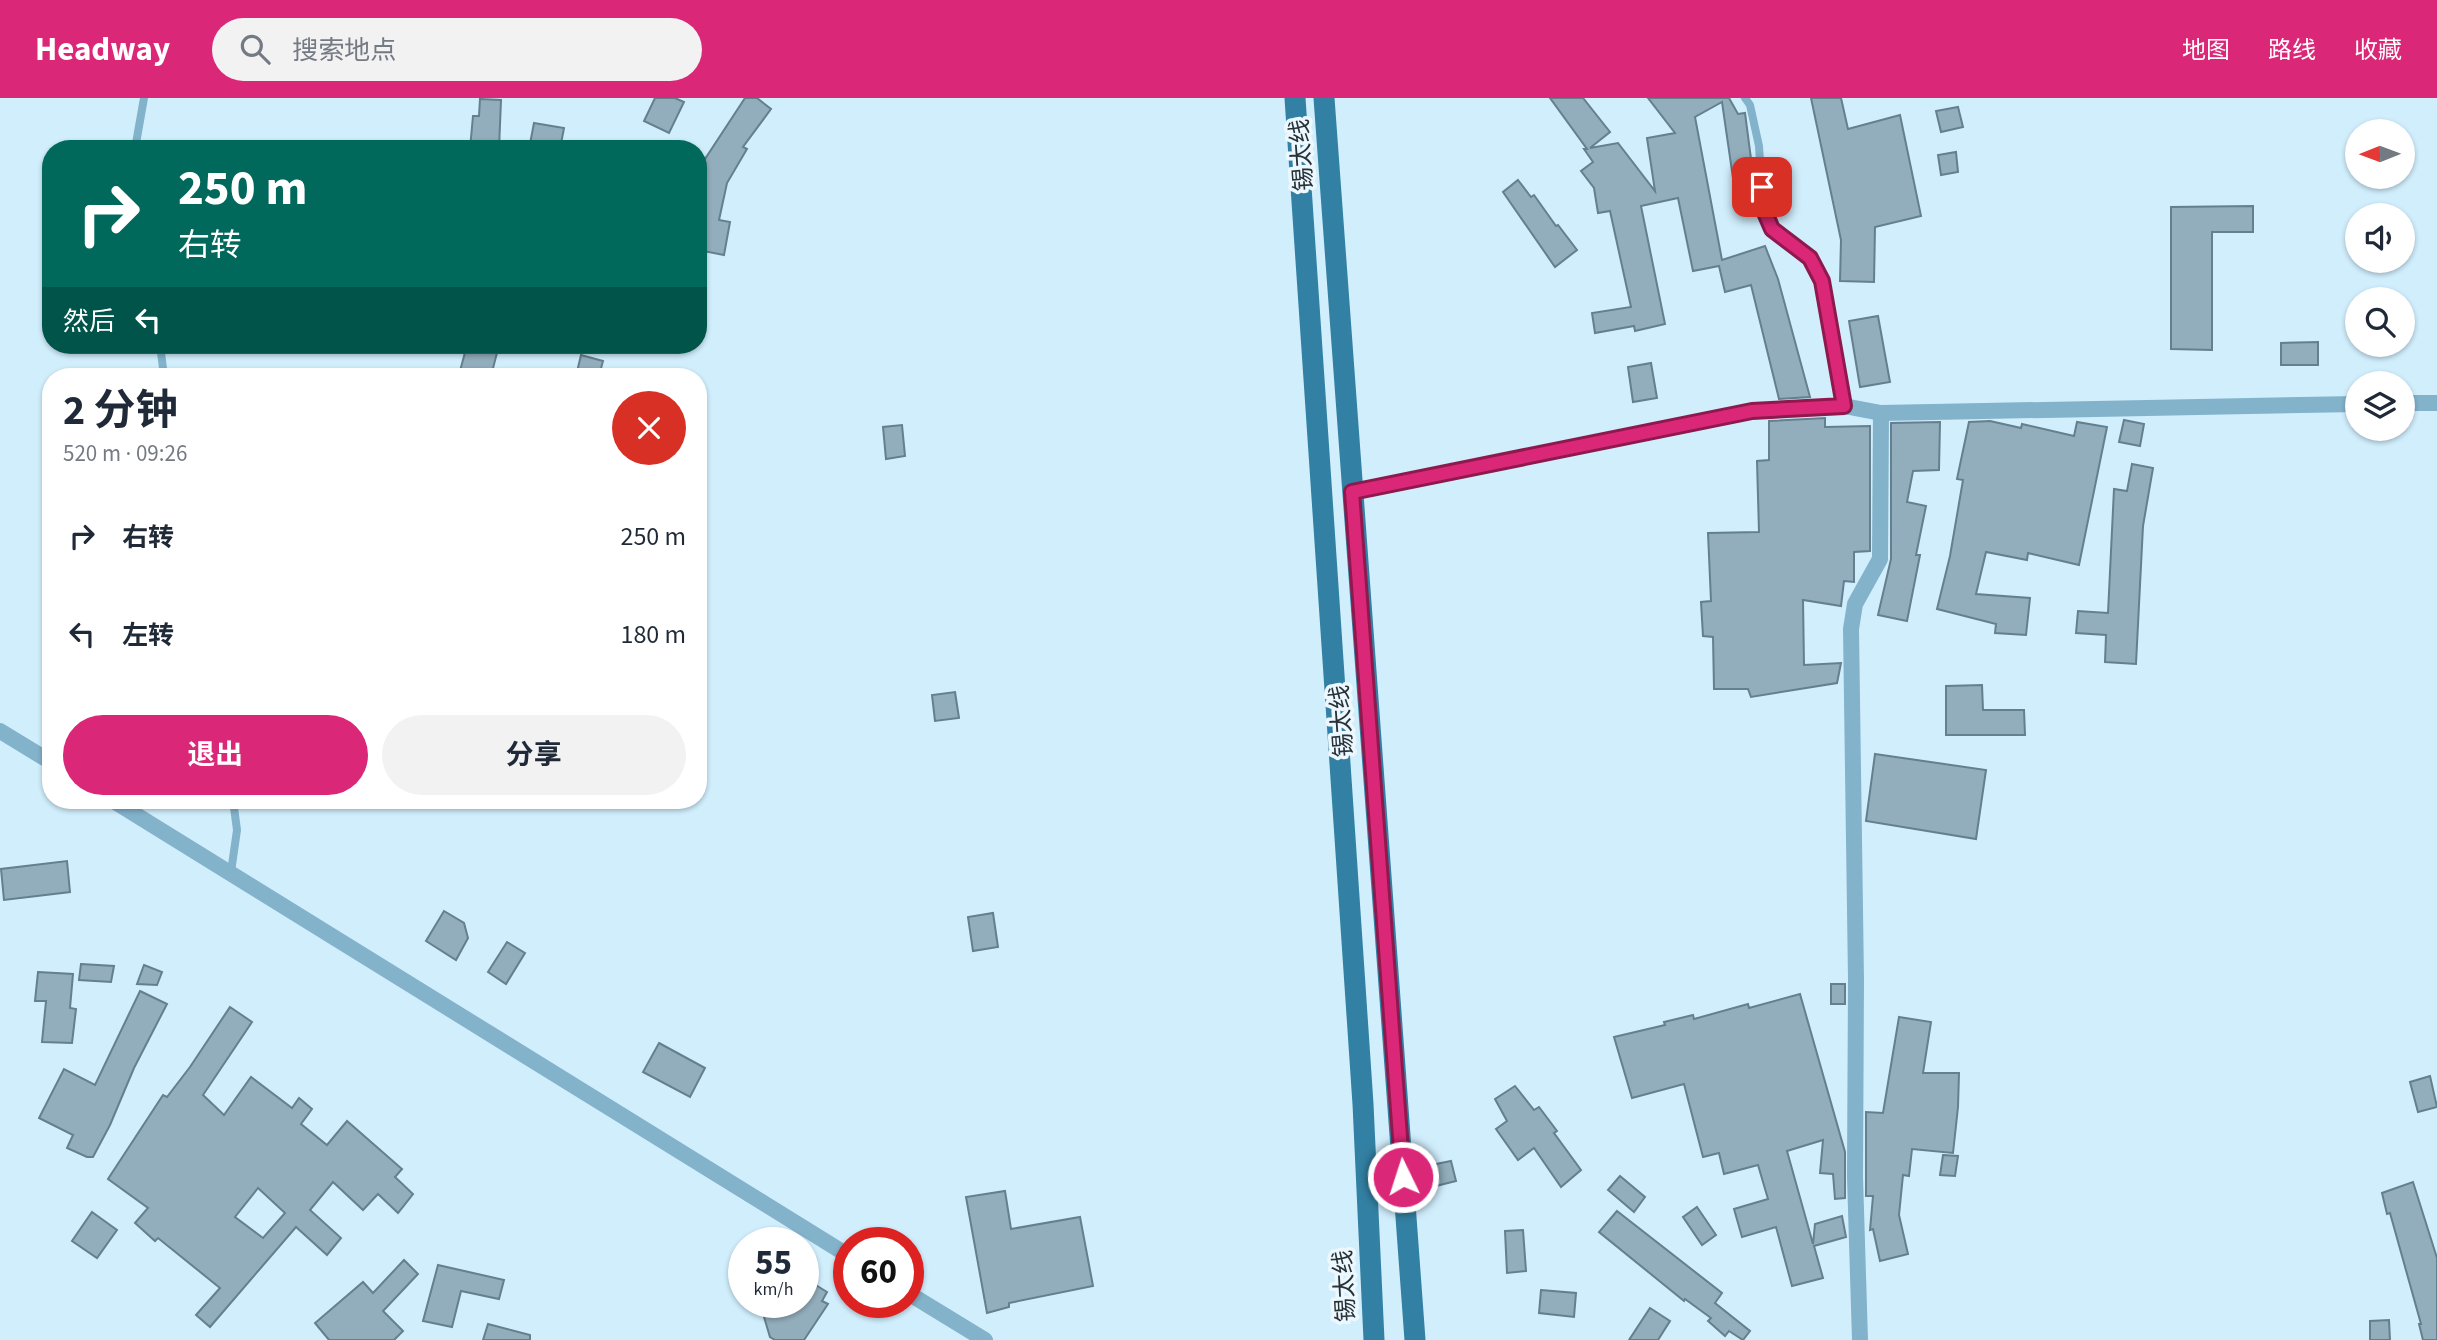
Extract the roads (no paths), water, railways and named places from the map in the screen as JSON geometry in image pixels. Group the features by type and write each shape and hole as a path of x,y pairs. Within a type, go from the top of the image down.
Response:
{"main road":[{"name":"锡太线","path":"1295,98 1363,1104 1374,1340"},
{"name":"锡太线","path":"1324,98 1415,1340"}],"street":[{"path":"2415,404 2437,403"},
{"path":"1352,492 1752,411 1844,406 1881,413 2345,404"},
{"path":"1860,1340 1855,1177 1856,980 1851,629 1855,604 1880,559 1881,413"},
{"path":"0,731 42,757"},
{"path":"127,809 833,1246"},
{"path":"924,1303 985,1340"}],"lane":[{"path":"137,140 144,98"},
{"path":"1745,98 1750,105 1759,146 1763,208 1772,229 1810,258 1822,281 1844,406"},
{"path":"231,872 237,830 234,809"}]}
